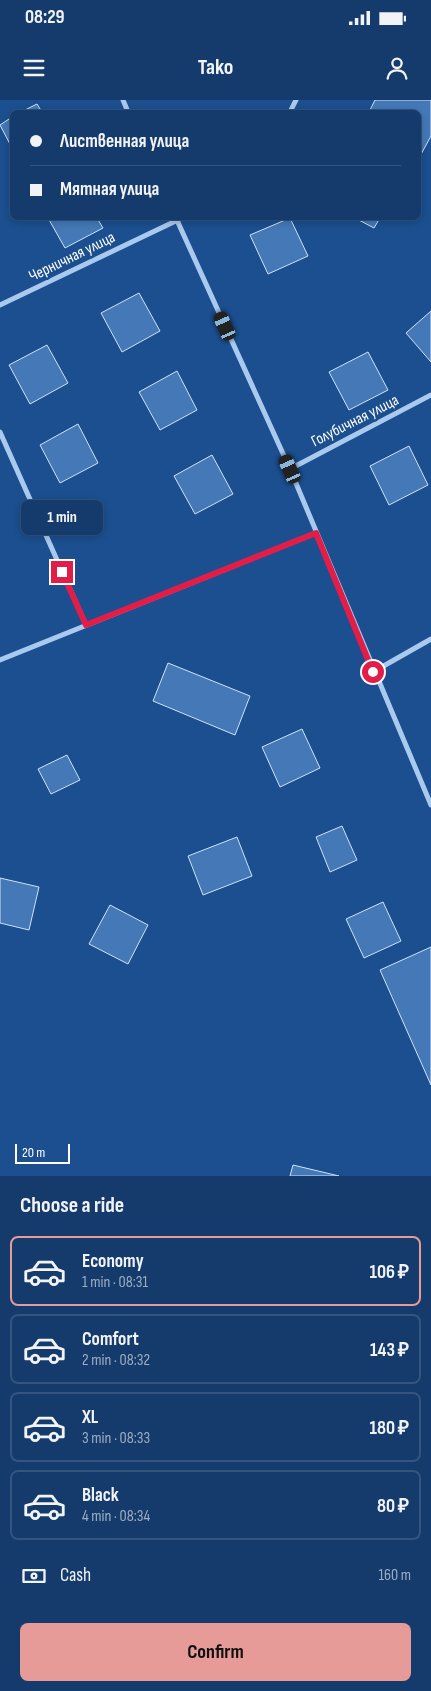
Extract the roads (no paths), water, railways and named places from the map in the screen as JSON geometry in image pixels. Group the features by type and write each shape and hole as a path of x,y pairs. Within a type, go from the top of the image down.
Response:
{"street":[{"name":"Черничная улица","path":"0,305 174,220"},
{"path":"179,220 290,469 373,672 431,805"},
{"name":"Голубичная улица","path":"290,469 431,395"},
{"path":"0,432 86,625"},
{"path":"0,660 316,533"},
{"path":"373,672 431,639"}]}
